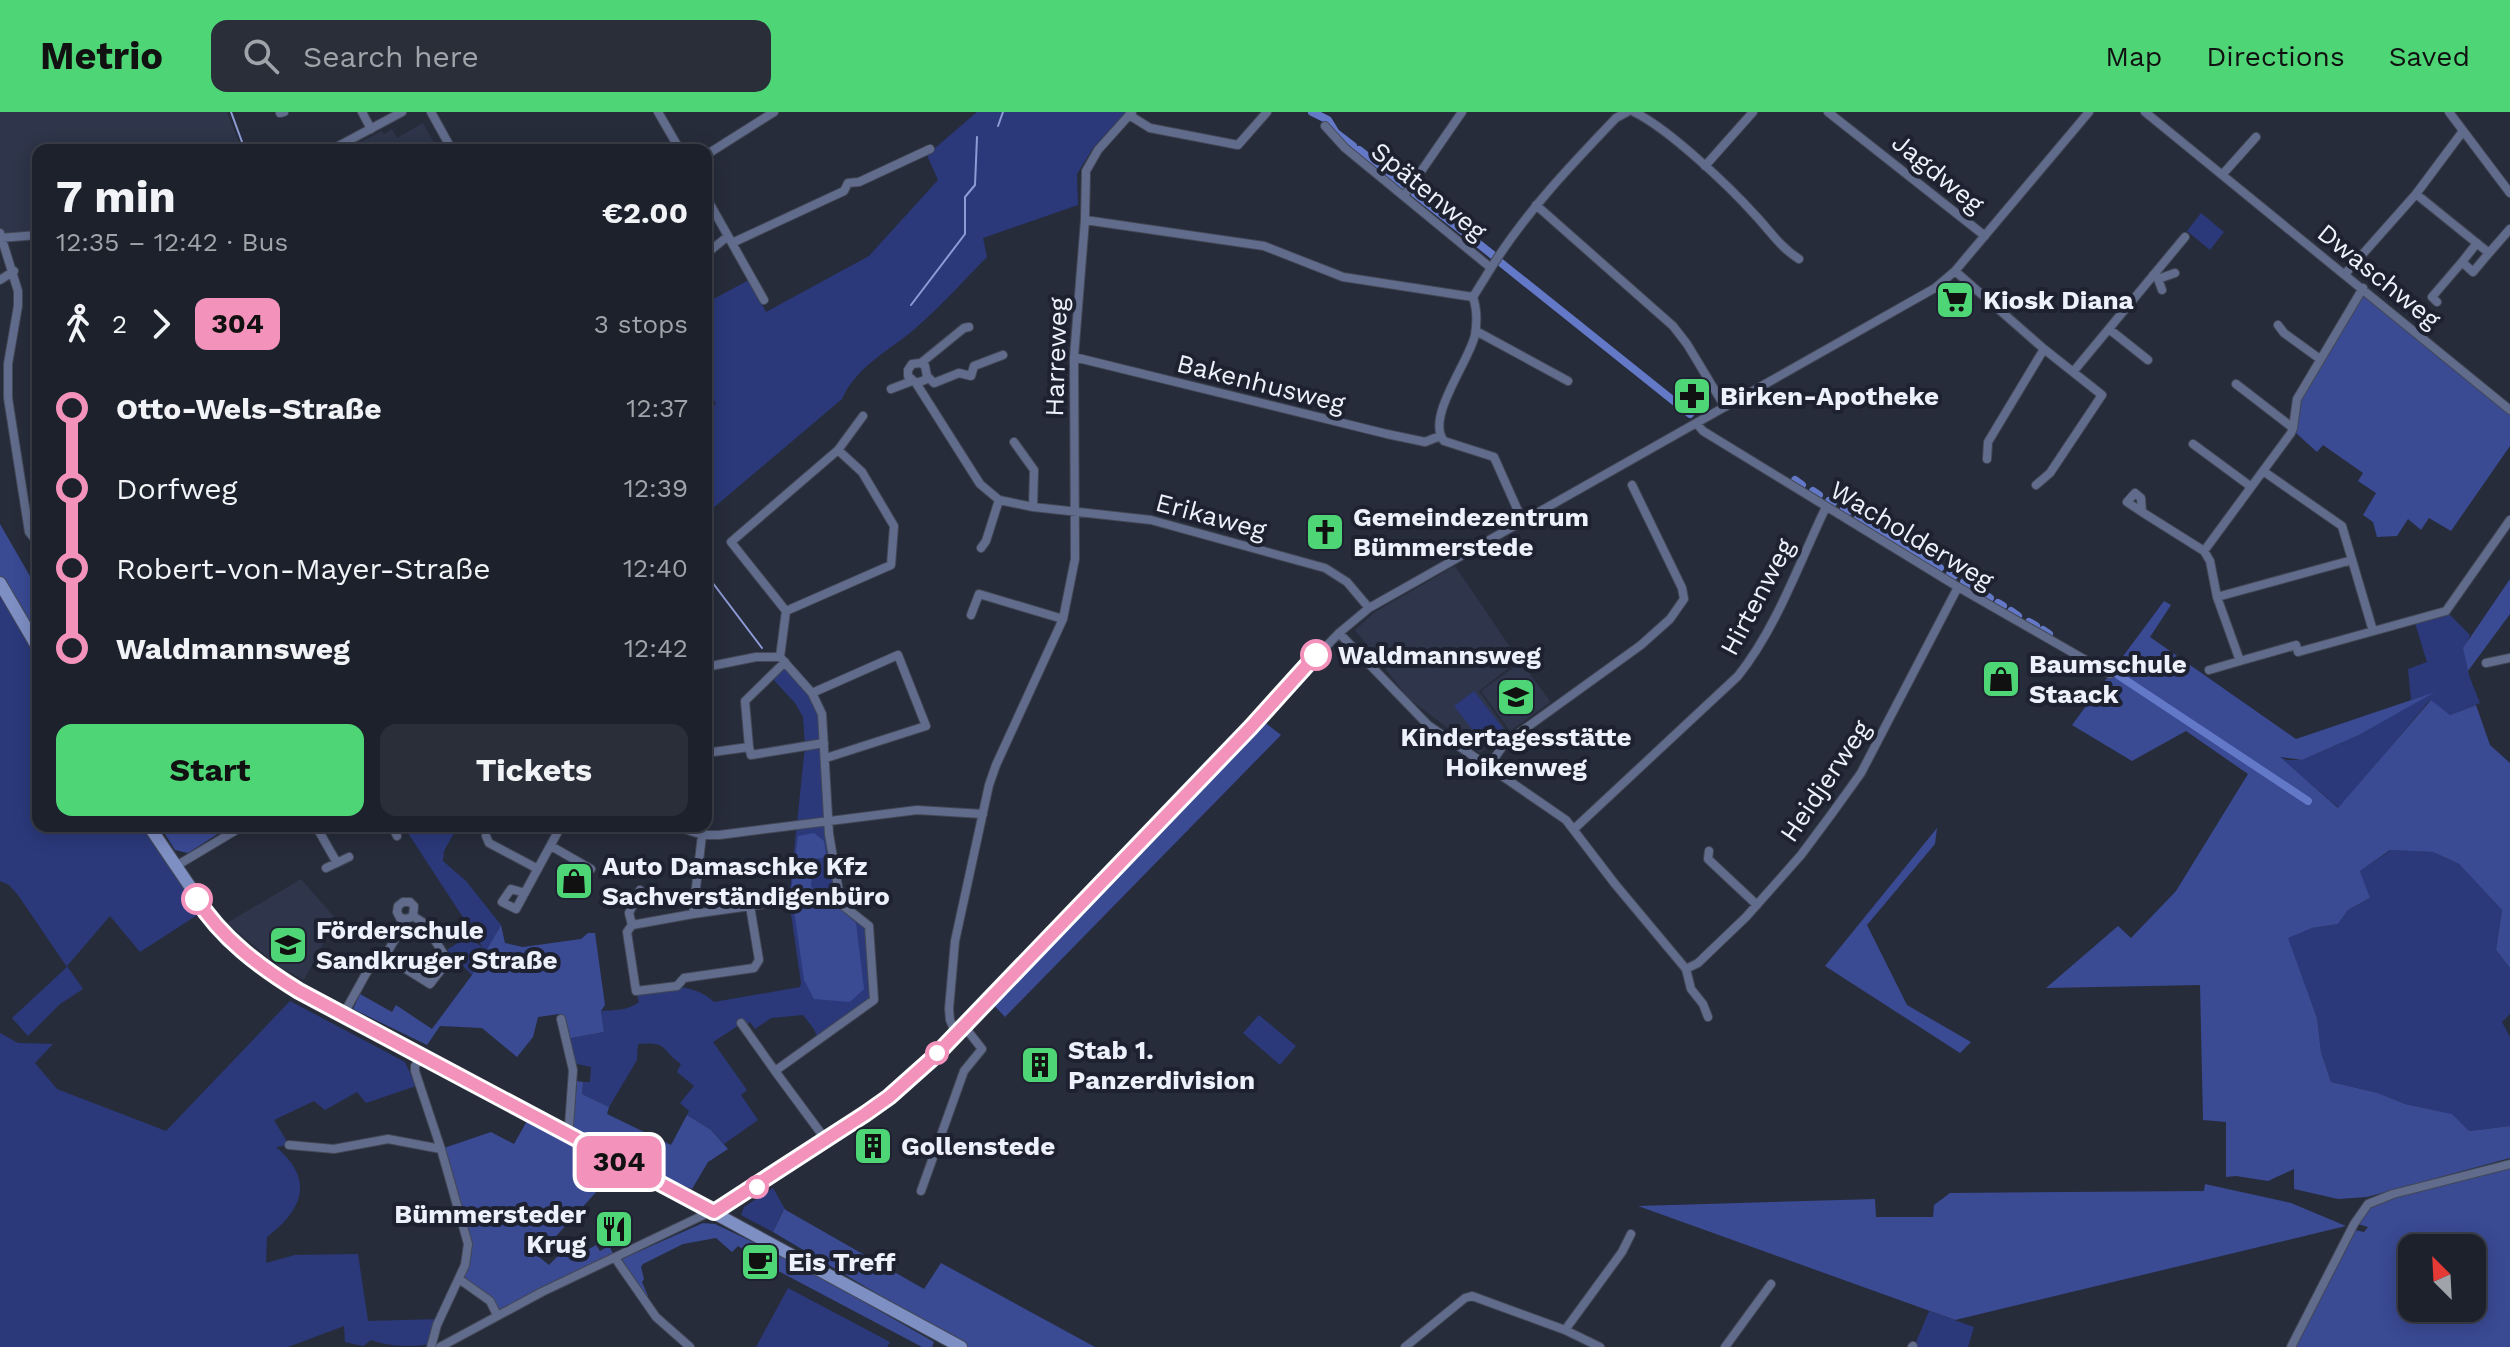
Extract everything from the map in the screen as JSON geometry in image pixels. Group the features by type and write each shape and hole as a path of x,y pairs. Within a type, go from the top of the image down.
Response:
{"street":[{"path":"362,112 371,129"},
{"path":"342,144 402,112"},
{"path":"431,112 449,144"},
{"path":"658,112 677,144"},
{"path":"712,151 774,112"},
{"path":"1131,113 1150,128 1238,145 1267,112"},
{"path":"1404,196 1462,112"},
{"path":"1491,268 1536,205 1616,118 1627,112"},
{"path":"1634,112 1646,118 1705,166 1755,214 1786,251 1799,259"},
{"path":"1705,166 1753,112"},
{"name":"Jagdweg","path":"1828,112 1985,236"},
{"path":"440,1347 497,1315 714,1212 889,1097 964,1026 1339,633 1369,608 1924,294 1955,271 2089,112"},
{"name":"Dwaschweg","path":"2145,112 2510,408"},
{"path":"2449,112 2510,193"},
{"name":"Harreweg","path":"956,1034 950,1020 952,963 983,814 996,765 1063,619 1075,559 1074,357 1086,171 1098,150 1131,113"},
{"name":"Spätenweg","path":"1325,126 1345,148 1491,268 1473,297"},
{"path":"2345,274 2416,194 2463,131"},
{"path":"2222,175 2256,137"},
{"path":"712,250 730,239 844,191 848,183 859,182 930,149"},
{"path":"2416,194 2489,253"},
{"path":"1536,205 1673,326 1725,407"},
{"path":"712,208 764,300"},
{"path":"1085,220 1264,246 1343,277 1473,297 1476,331 1440,416 1438,430 1440,436 1452,445 1494,457 1523,522"},
{"path":"2462,262 2473,272 2510,229"},
{"path":"32,235 1,236 14,271 18,306 10,345 8,398 32,536"},
{"path":"2073,372 2156,277 2185,237"},
{"path":"712,243 730,239"},
{"path":"2437,302 2432,297 2477,243"},
{"path":"0,280 14,271"},
{"path":"1955,271 2102,395 2050,473 2036,485"},
{"path":"2156,277 2175,273"},
{"path":"2156,277 2162,290"},
{"path":"2204,551 2293,428 2297,399 2363,288"},
{"path":"2278,325 2284,333 2320,359"},
{"path":"969,327 921,363 912,364 908,376 980,484 999,500 981,548"},
{"path":"2109,329 2148,360"},
{"path":"1476,331 1568,381"},
{"path":"0,351 10,345"},
{"path":"1987,459 1988,442 2044,349"},
{"path":"921,363 934,383 959,373 971,376 974,366 1003,355"},
{"name":"Bakenhusweg","path":"1074,357 1387,434 1425,442 1440,436"},
{"path":"891,389 921,382 927,376"},
{"path":"2236,384 2293,428"},
{"path":"824,743 751,755 745,701 783,660 786,611 731,542 838,450 863,416"},
{"name":"Wacholderweg","path":"1697,424 1703,431 1958,587 2110,674"},
{"path":"1014,442 1034,470 1033,507"},
{"path":"2193,444 2250,486"},
{"path":"786,611 891,565 894,526 862,472 838,450"},
{"path":"2263,471 2342,526 2373,631"},
{"path":"1489,766 1505,743 1641,645 1670,619 1684,599 1682,588 1632,485"},
{"name":"Erikaweg","path":"999,500 1033,507 1151,520 1325,568 1347,582 1369,608"},
{"name":"Hirtenweg","path":"1574,829 1738,676 1765,636 1826,507"},
{"path":"2142,512 2204,551 2210,561 2217,597 2240,661"},
{"path":"2209,670 2296,645 2298,652 2446,611 2510,520"},
{"path":"2217,597 2352,560"},
{"path":"0,583 32,638"},
{"name":"Heidjerweg","path":"1686,969 1698,963 1757,905 1801,855 1861,773 1958,587"},
{"path":"971,615 979,594 1063,619"},
{"path":"1339,633 1414,712 1555,811 1574,829 1686,969 1691,989 1703,1004 1708,1017"},
{"path":"812,693 898,655 926,726 826,758"},
{"path":"712,666 756,657 783,660 812,693 822,714 828,821 841,904 869,926 874,1000 775,1071"},
{"path":"2486,663 2510,658"},
{"path":"712,752 749,747"},
{"path":"712,829 828,821 917,810 983,814"},
{"path":"153,832 205,910 233,942 268,971 343,1015 961,1347"},
{"path":"176,866 233,832"},
{"path":"319,832 337,863"},
{"path":"395,832 397,836"},
{"path":"525,893 558,832"},
{"path":"693,914 703,832"},
{"path":"486,836 489,843 538,869"},
{"path":"551,846 591,869"},
{"path":"1709,851 1708,859 1757,905"},
{"path":"326,868 349,857"},
{"path":"632,925 629,913 640,890"},
{"path":"750,906 759,960 754,968 684,978 677,986 636,991 627,932 632,925 693,914 789,900"},
{"path":"343,1015 378,952 430,984 448,961 424,923 410,917 385,956"},
{"path":"561,1019 573,1070 569,1126 565,1134"},
{"path":"741,1023 826,1140"},
{"path":"921,1191 964,1071 982,1049 964,1026"},
{"path":"422,1056 415,1071 468,1244 465,1265 437,1325 431,1347"},
{"path":"289,1145 334,1149 388,1139 441,1149"},
{"path":"2291,1347 2354,1224 2368,1204 2393,1194 2510,1164"},
{"path":"1565,1330 1622,1252 1631,1234"},
{"path":"615,1258 656,1317 690,1347"},
{"path":"459,1279 490,1301 497,1315"},
{"path":"1725,1347 1771,1284"},
{"path":"1405,1347 1465,1298 1472,1296 1565,1330 1600,1347"}],"shaded area":[{"path":"0,112 227,112 240,144 32,144 32,235 0,238"},
{"path":"977,112 1126,112 1093,148 1077,174 1078,205 983,238 987,257 944,301 917,327 865,367 842,399 712,509 712,406 716,404 712,396 712,300 749,280 766,312 869,256 938,180 927,155"},
{"path":"423,123 435,144 357,144 392,129 397,138"},
{"path":"2201,213 2224,232 2210,250 2187,231"},
{"path":"2363,292 2510,413 2510,446 2451,531 2429,518 2421,530 2408,519 2397,536 2377,537 2373,522 2363,515 2376,493 2358,481 2363,473 2323,445 2317,452 2296,433 2301,399"},
{"path":"0,524 32,580 32,631 0,583"},
{"path":"1455,566 1519,660 1479,691 1508,732 1480,753 1408,698 1355,630 1375,612"},
{"path":"2510,579 2510,614 2468,671 2463,648"},
{"path":"0,583 32,638 32,832 153,832 205,910 140,952 110,916 67,966 83,989 60,1004 28,1036 12,1018 67,967 18,895 0,881"},
{"path":"2164,601 2171,605 2150,637 2296,739 2435,692 2359,735 2302,760 2280,757 2338,808 2431,700 2450,715 2476,705 2490,745 2510,763 2510,968 2496,950 2502,910 2459,864 2433,852 2390,850 2360,871 2370,898 2348,910 2338,924 2312,928 2288,938 2317,1018 2321,1052 2331,1082 2452,1114 2469,1131 2510,1126 2510,1158 2367,1197 2338,1199 2294,1189 2294,1169 2268,1181 2226,1177 2226,1122 2203,1120 2200,985 2046,988 2118,926 2131,938 2176,891 2248,774 2186,731 2132,761 2072,725"},
{"path":"2446,611 2470,635 2466,661 2480,703 2450,715 2430,700 2339,808 2278,756 2287,760 2302,760 2359,735 2430,694 2411,700 2408,669 2427,662 2414,620"},
{"path":"785,662 822,714 826,792 841,904 869,926 874,1000 819,1041 803,1015 771,1018 755,1029 750,1022 744,1027 741,1024 713,1042 747,1090 741,1095 758,1120 724,1144 711,1130 687,1115 689,1111 680,1103 694,1086 677,1072 681,1064 660,1045 638,1044 637,1060 609,1107 582,1094 583,1082 590,1082 591,1067 572,1063 566,1039 604,1032 601,1011 621,1010 635,1005 639,1002 636,991 687,988 714,1002 800,987 789,900 805,746 803,717 795,703 770,676"},
{"name":"Kindertagesstätte Hoikenweg","path":"1521,662 1551,702 1510,731 1481,691"},
{"path":"1474,691 1505,731 1485,746 1454,706"},
{"path":"1259,718 1281,735 1005,1017 988,999"},
{"path":"1937,828 1935,844 1867,925 1907,1005 1971,1042 1960,1053 1825,966"},
{"path":"164,832 221,832 188,853 175,850"},
{"path":"407,832 455,832 444,851 443,861 466,881 501,925 472,975 447,950 468,936 483,948"},
{"path":"814,833 824,841 826,854 823,858 813,859 811,886 822,901 834,903 856,923 864,989 850,1002 814,999 804,980 791,890 798,836"},
{"path":"2391,850 2433,852 2459,864 2502,910 2496,950 2510,968 2510,1014 2502,1022 2510,1037 2510,1126 2469,1131 2451,1114 2331,1082 2321,1052 2317,1018 2287,937 2312,928 2338,924 2348,910 2369,899 2360,871"},
{"name":"Förderschule Sandkruger Straße","path":"301,879 336,919 304,980 279,967 227,923"},
{"path":"501,925 505,943 523,947 581,939 588,933 595,933 605,1005 601,1011 604,1032 566,1039 559,1014 538,1017 533,1037 517,1057 482,1028 440,1026 427,1045 353,1009 360,994 392,1012 396,1005 432,1029 472,975"},
{"path":"290,1001 405,1062 416,1086 366,1103 357,1092 325,1110 314,1101 274,1120 289,1145 276,1147 296,1171 300,1194 289,1216 267,1237 266,1263 295,1255 358,1254 368,1321 440,1319 432,1344 401,1346 371,1340 363,1346 345,1342 344,1326 288,1347 0,1347 0,1033 18,1043 53,1044 35,1063 57,1089 166,1131"},
{"path":"1259,1015 1296,1046 1280,1065 1243,1033"},
{"path":"577,1081 583,1082 582,1094 609,1107 607,1114 671,1145 687,1115 711,1130 728,1149 708,1162 692,1189 665,1178 573,1128"},
{"path":"528,1119 619,1167 538,1256 549,1265 575,1239 584,1252 596,1245 600,1251 609,1246 614,1255 497,1312 461,1278 468,1244 441,1149 491,1132 514,1144"},
{"path":"2510,1168 2510,1347 2295,1347 2355,1230 2364,1232 2368,1227 2358,1224 2370,1206 2399,1195"},
{"path":"2205,1184 2291,1203 2346,1226 1955,1320 1638,1206 1875,1199 1876,1217 1933,1217 1934,1205 1950,1193 2204,1191"},
{"path":"773,1188 786,1211 783,1210 773,1232 741,1215 744,1207"},
{"path":"784,1209 924,1289 941,1263 1095,1347 967,1347 773,1232"},
{"path":"703,1223 715,1224 789,1259 934,1342 932,1347 922,1347 765,1264 767,1260 758,1254 754,1257 738,1246 732,1252 716,1238 683,1244 643,1264 642,1282 648,1296 644,1299 622,1259"},
{"path":"788,1288 890,1342 887,1347 756,1347"},
{"path":"1929,1311 1974,1327 1968,1347 1914,1347"}],"waterway":[{"path":"231,112 243,144"},
{"path":"998,126 1003,112"},
{"path":"1312,112 1328,120 1336,133 1353,146"},
{"path":"911,305 965,234 965,197 975,185 977,137"},
{"path":"1359,150 1403,185"},
{"path":"1413,192 1494,256"},
{"path":"1500,262 1690,414"},
{"path":"1795,480 1802,485"},
{"path":"1813,491 1819,495"},
{"path":"1829,501 1833,503"},
{"path":"1844,509 1848,512"},
{"path":"1858,518 1940,568"},
{"path":"1950,574 1954,576"},
{"path":"712,582 762,648"},
{"path":"1964,582 1973,588"},
{"path":"1981,592 1990,598"},
{"path":"1998,603 2003,606"},
{"path":"2011,611 2018,616"},
{"path":"2029,622 2036,626"},
{"path":"2043,630 2049,634"},
{"path":"2118,675 2308,801"}],"bus line":[{"name":"304","path":"197,899 233,942 268,971 299,991 714,1212 837,1134 889,1097 935,1056 1251,727 1316,655"}],"place":[{"name":"Kiosk Diana","path":"1955,300"},
{"name":"Birken-Apotheke","path":"1692,396"},
{"name":"Gemeindezentrum Bümmerstede","path":"1325,532"},
{"name":"Waldmannsweg","path":"1316,655"},
{"name":"Baumschule Staack","path":"2001,679"},
{"name":"Kindertagesstätte Hoikenweg","path":"1516,697"},
{"name":"Auto Damaschke Kfz Sachverständigenbüro","path":"574,881"},
{"name":"Förderschule Sandkruger Straße","path":"288,945"},
{"name":"Stab 1. Panzerdivision","path":"1040,1065"},
{"name":"Gollenstede","path":"873,1146"},
{"name":"Bümmersteder Krug","path":"614,1229"},
{"name":"Eis Treff","path":"760,1262"}]}
